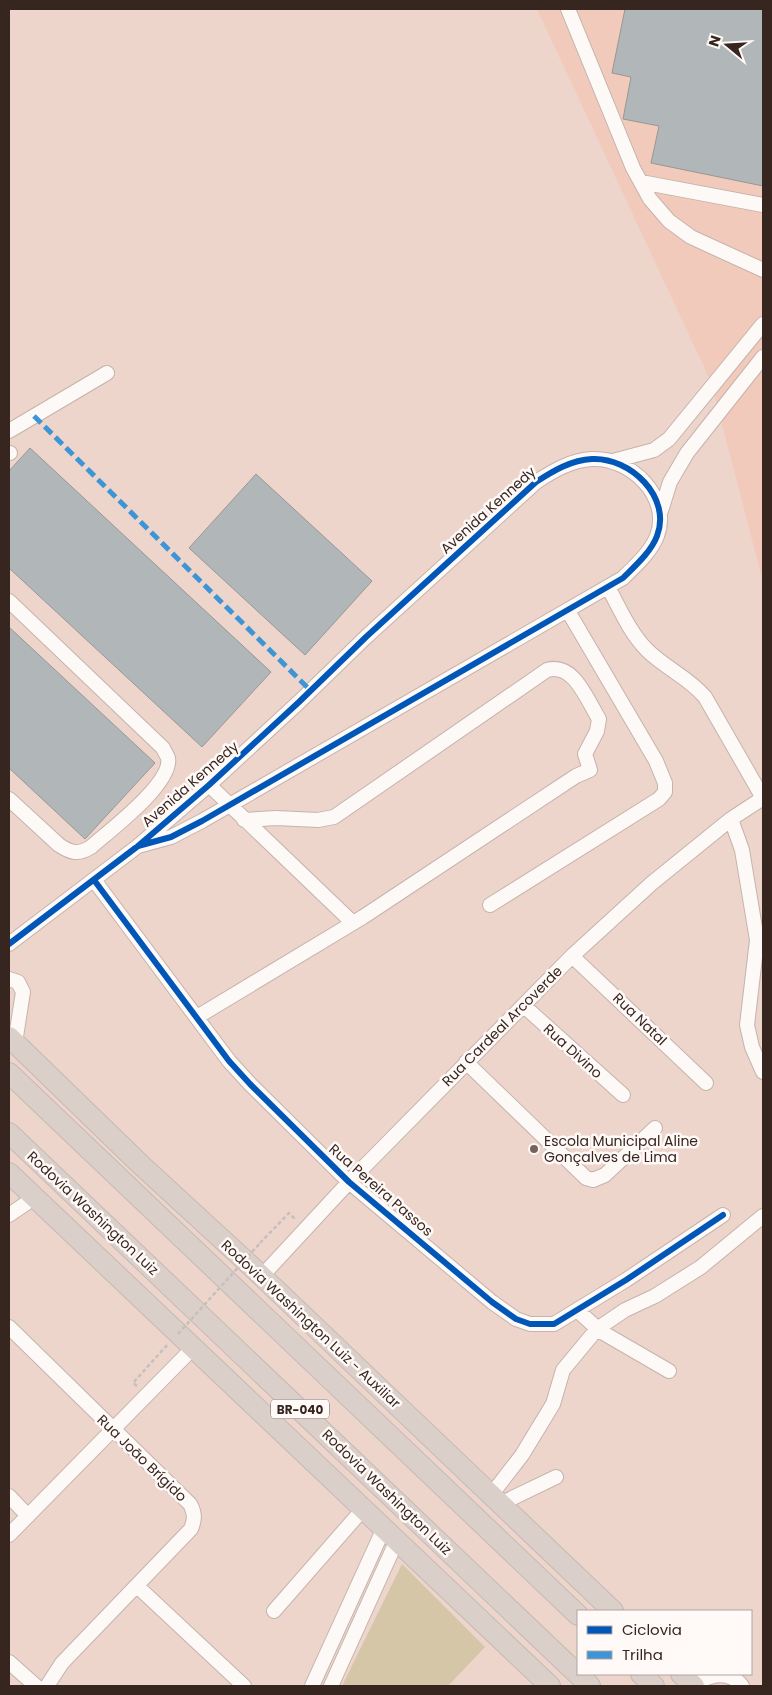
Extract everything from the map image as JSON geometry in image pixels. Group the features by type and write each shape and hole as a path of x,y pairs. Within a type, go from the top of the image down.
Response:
{"highway":[{"name":"Rodovia Washington Luiz - Auxiliar","path":"12,1040 140,1164 262,1277 612,1610"},
{"name":"BR-040","path":"9,1073 577,1613"},
{"name":"Rodovia Washington Luiz","path":"9,1133 577,1674"},
{"path":"140,1164 232,1284"},
{"path":"9,1173 550,1686"},
{"name":"Rodovia Washington Luiz","path":"578,1675 590,1686"},
{"path":"642,1675 654,1686"}],"street":[{"path":"568,9 640,182 650,199 670,221 684,232 763,270"},
{"path":"640,182 763,205"},
{"path":"613,461 654,450 669,439 763,324"},
{"path":"661,511 670,482 688,454 763,357"},
{"path":"9,431 107,373"},
{"name":"Avenida Kennedy","path":"9,944 138,846 209,785 366,637 536,482 561,466 591,459 613,461 637,475 652,490 661,511 657,536 648,552 623,578 229,806 172,837 138,846"},
{"path":"608,587 634,634 648,650 693,683 705,696 763,798"},
{"path":"9,601 163,748 168,759 166,771 158,787 83,852 68,851 59,845 9,798"},
{"path":"490,905 659,799 665,792 665,783 656,761 568,611"},
{"path":"196,1017 353,923 576,776 590,770 585,754 597,731 599,719 572,675 556,667 547,670 334,817 318,820 276,818 244,820"},
{"path":"209,785 353,923"},
{"name":"Rua Cardeal Arcoverde","path":"262,1277 349,1182 572,956 652,883 730,819 763,798"},
{"path":"730,819 742,850 760,939 747,1010 747,1025 752,1047 763,1072"},
{"name":"Rua Pereira Passos","path":"94,880 196,1017 250,1084 349,1182 492,1302 516,1319 530,1324 554,1324 723,1215"},
{"name":"Rua Natal","path":"572,956 706,1083"},
{"path":"9,979 18,982 23,992 12,1040"},
{"name":"Rua Divino","path":"524,1006 623,1095"},
{"path":"466,1062 586,1178 593,1180 605,1175 655,1128"},
{"path":"9,1215 34,1198"},
{"path":"496,1500 553,1404 563,1370 597,1329 625,1310 656,1296 701,1267 763,1216"},
{"path":"577,1310 597,1329 669,1372"},
{"name":"Rua João Brígido","path":"9,1327 190,1504 194,1512 194,1521 191,1528 62,1663 47,1686"},
{"path":"9,1536 193,1348"},
{"path":"496,1500 556,1477"},
{"path":"9,1496 28,1516"},
{"path":"274,1611 364,1508"},
{"path":"312,1686 390,1534"},
{"path":"331,1686 390,1534"},
{"path":"137,1586 244,1686"},
{"path":"9,1662 36,1686"},
{"path":"689,1681 726,1675 735,1678 742,1686"}],"path":[{"path":"144,1380 137,1387 133,1383 289,1213 296,1220"}],"shaded area":[{"path":"537,9 763,9 763,582 711,382"},
{"path":"402,1564 485,1647 448,1686 342,1686"}],"building":[{"path":"625,9 763,9 763,186 651,163 659,126 623,119 631,77 612,73"},
{"path":"30,448 271,672 202,747 9,568 9,471"},
{"path":"256,474 372,581 305,655 189,548"},
{"path":"9,627 155,763 85,839 9,768"}],"marked path":[{"path":"34,416 311,691"}],"cycle path":[{"path":"9,944 138,846 209,785 366,637 536,482 556,470 577,461 606,460 633,472 653,494 659,507 660,521 657,536 647,553 623,578 202,821 171,837 138,846"},
{"path":"94,880 229,1061 250,1084 349,1182 492,1302 516,1319 530,1324 554,1324 626,1280 723,1215"}],"place":[{"name":"Escola Municipal Aline Gonçalves de Lima","path":"534,1149"}]}
